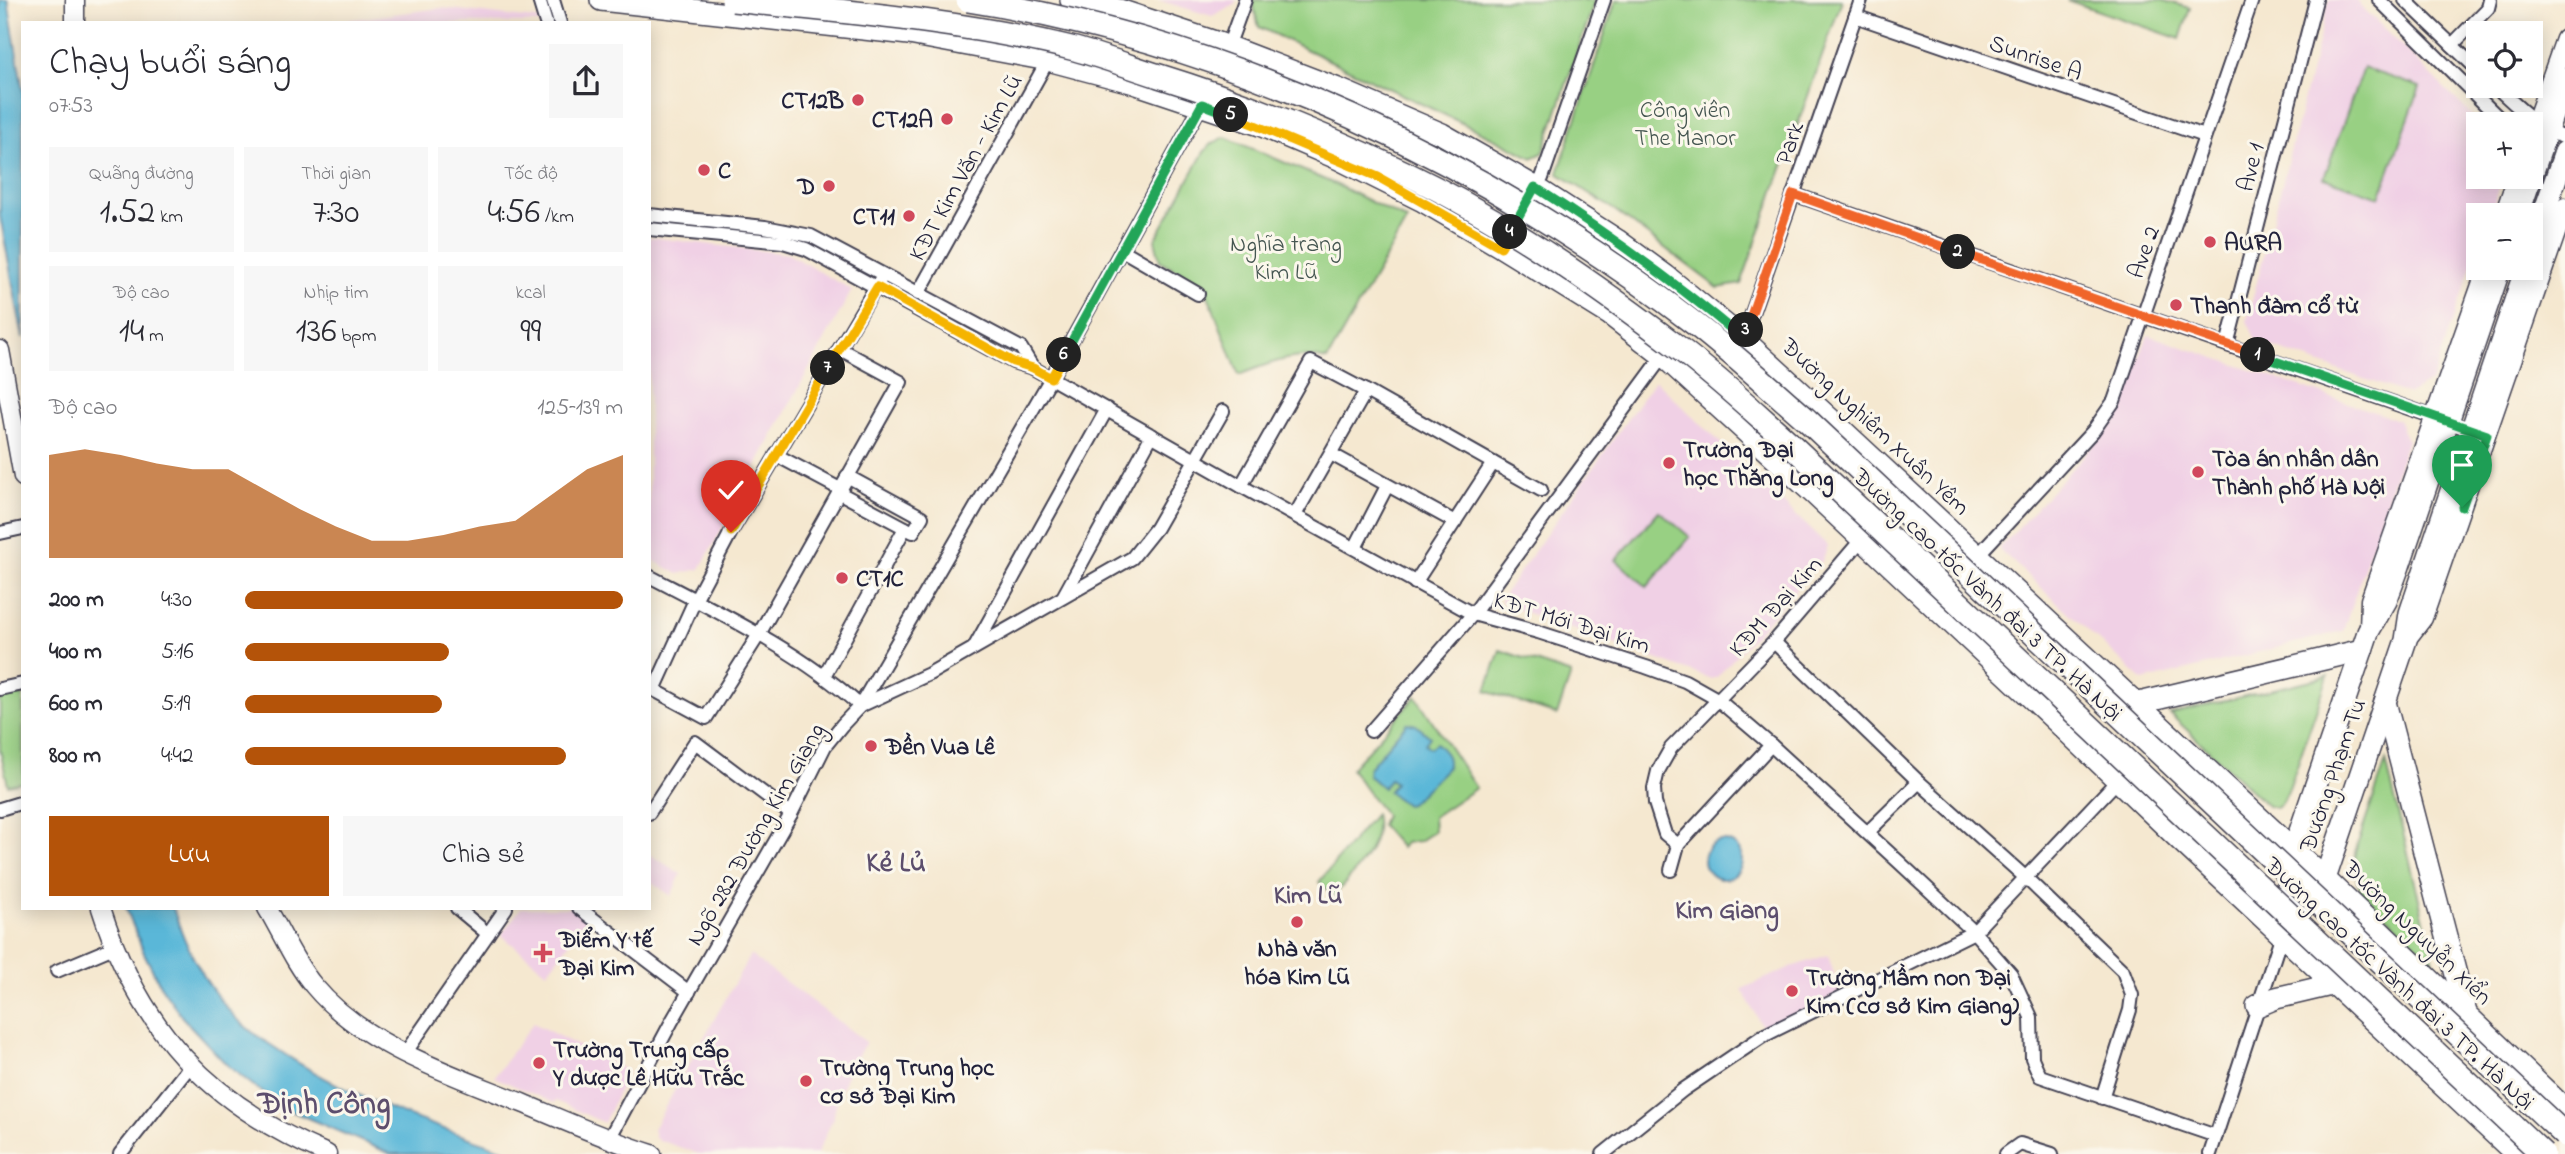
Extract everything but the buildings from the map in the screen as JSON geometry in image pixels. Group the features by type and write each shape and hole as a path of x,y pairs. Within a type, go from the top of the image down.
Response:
{"highway":[{"name":"Đường cao tốc Vành đai 3 TP. Hà Nội","path":"733,0 897,18 982,31 1076,50 1209,92 1309,130 1406,173 1538,248 1679,348 1787,441 2543,1154"},
{"name":"Đường cao tốc Vành đai 3 TP. Hà Nội","path":"968,0 1083,22 1219,65 1320,103 1419,148 1487,184 1621,270 1697,325 1807,420 2565,1135"}],"main road":[{"path":"75,0 75,21"},
{"path":"601,0 909,34 1048,60 1202,104 1259,125 1378,177 1501,247 1599,307 1663,356 1862,539 2516,1154"},
{"name":"Đường Nghiêm Xuân Yêm","path":"1072,0 1119,10 1228,47 1338,89 1442,134 1535,187 1617,240 1702,304 1743,339 2252,812"},
{"path":"2543,131 2565,39"},
{"path":"2543,134 2565,78"},
{"path":"2543,218 2564,160"},
{"path":"1501,247 1535,187"},
{"name":"Đường Phạm Tu","path":"2282,934 2325,878 2406,640 2410,613 2565,206"},
{"name":"Đường Phạm Tu","path":"2282,934 2293,851 2365,641 2386,601 2483,280"},
{"name":"Đường Phạm Tu","path":"2442,420 2495,280"},
{"name":"Đường Phạm Tu","path":"2478,432 2522,280"},
{"path":"0,351 4,402 21,469"},
{"path":"2136,704 2365,641"},
{"path":"2385,702 2466,1013"},
{"name":"Đường Nguyễn Xiển","path":"2252,812 2325,878 2565,1109"},
{"path":"102,910 114,947 134,990 171,1045 190,1066 246,1112 299,1142 327,1154"},
{"path":"275,911 313,985 346,1017 406,1052 458,1077 652,1154"},
{"path":"2257,1006 2276,998 2335,984"},
{"name":"Đường Nguyễn Xiển","path":"2547,1091 2552,1115 2565,1128"}],"street":[{"path":"539,0 545,21"},
{"path":"553,0 559,21"},
{"path":"1228,47 1245,0"},
{"path":"1535,187 1545,169 1604,0"},
{"name":"Park","path":"1743,339 1861,0"},
{"name":"Ave 2","path":"1977,556 2105,415 2113,401 2252,0"},
{"name":"Ave 1","path":"2227,345 2316,0"},
{"path":"2379,0 2493,112"},
{"path":"2405,0 2466,58"},
{"path":"2452,45 2488,8 2490,0"},
{"name":"Sunrise A","path":"1855,16 2204,136"},
{"name":"KĐT Kim Văn - Kim Lũ","path":"918,295 1048,60"},
{"path":"2505,98 2518,112"},
{"path":"651,577 824,676 860,706 1051,378 1202,104"},
{"path":"2543,141 2564,160"},
{"path":"1793,194 2478,432"},
{"name":"KĐT Kim Văn - Kim Lũ","path":"651,215 764,233 806,249 830,254 883,275 1021,348"},
{"name":"KĐT Kim Văn - Kim Lũ","path":"651,229 764,233"},
{"path":"1122,250 1198,294"},
{"name":"KĐT Kim Văn - Kim Lũ","path":"830,254 877,287 1013,362 1033,368 1051,378"},
{"path":"840,349 901,382 758,636 706,718 654,690 695,600 731,532 883,275"},
{"path":"1013,362 1021,348 1033,368"},
{"path":"1371,731 1473,614 1663,356"},
{"path":"1241,486 1311,362 1541,490"},
{"name":"KĐT Mới Đại Kim","path":"1051,378 1473,614 1646,667 1685,681 1717,699 1868,832 1974,932 2011,974 2031,1017 2032,1058 2040,1076 2216,1136"},
{"path":"1295,515 1366,391"},
{"path":"974,648 1107,409"},
{"name":"Ngõ 282 Đường Kim Giang","path":"609,1139 791,814 825,746 860,706 929,674 1132,558 1143,546 1196,461 1223,411"},
{"path":"1063,597 1152,435"},
{"path":"1331,454 1455,522"},
{"path":"776,455 914,532 922,517 848,476"},
{"path":"1415,583 1493,463"},
{"path":"1356,548 1387,486"},
{"path":"879,514 887,498"},
{"path":"0,533 21,528"},
{"path":"824,676 905,528"},
{"name":"KĐM Đại Kim","path":"1717,699 1774,642 1862,539"},
{"path":"1774,642 1919,782 2026,878 2123,971 2132,995 2130,1010 2102,1098"},
{"path":"0,689 21,684"},
{"path":"1678,845 1665,834 1659,819 1654,788 1658,771 1671,748 1717,699"},
{"path":"651,807 695,742 791,814"},
{"path":"1671,870 1678,845 1771,745"},
{"path":"1603,1154 1683,1090 1763,1036 1974,932 2118,780"},
{"path":"1868,832 1919,782"},
{"path":"459,910 488,934"},
{"path":"406,1052 505,910"},
{"path":"582,910 689,992"},
{"path":"2210,1154 2282,934"},
{"path":"57,971 114,947"},
{"path":"120,1154 190,1066"},
{"path":"2006,1154 2020,1144 2052,1154"}],"shaded area":[{"path":"1158,0 1236,0 1235,4 1212,16"},
{"path":"2329,0 2355,0 2469,112 2466,112 2466,189 2499,189 2494,203 2466,203 2467,280 2431,382 2408,394 2257,342 2247,321"},
{"path":"442,8 542,21 340,21"},
{"path":"651,237 788,254 852,290 700,569 678,574 651,559"},
{"path":"2148,335 2398,420 2407,440 2343,631 2143,681 1999,549 2117,419"},
{"name":"Trường Đại học Thăng Long","path":"1655,380 1828,546 1822,561 1717,677 1712,679 1505,605 1500,600"},
{"path":"651,855 681,874 671,896 651,881"},
{"name":"Điểm Y tế Đại Kim","path":"520,910 577,910 588,919 547,972 501,935"},
{"path":"750,955 866,1042 850,1068 832,1121 817,1154 699,1154 656,1139 653,1129"},
{"name":"Trường Mầm non Đại Kim (cơ sở Kim Giang)","path":"1828,955 1840,993 1764,1030 1742,989 1791,967"},
{"path":"533,1023 628,1071 604,1123 494,1077"}],"green space":[{"path":"1252,0 1595,0 1543,153 1532,158 1259,27"},
{"name":"Công viên The Manor","path":"1616,0 1842,0 1741,284 1718,288 1616,211 1558,173"},
{"path":"2067,0 2161,0 2190,8 2180,39"},
{"path":"2363,68 2420,87 2380,197 2324,178"},
{"name":"Nghĩa trang Kim Lũ","path":"1225,137 1337,185 1407,220 1327,360 1293,358 1239,375 1204,285 1160,261 1155,240 1204,152 1211,144"},
{"path":"1659,511 1690,537 1647,587 1616,560"},
{"path":"1500,650 1571,674 1557,715 1486,691"},
{"path":"2328,676 2289,789 2277,808 2268,806 2170,714"},
{"path":"21,693 21,782 8,785 0,750 0,698"},
{"path":"1416,696 1476,788 1433,817 1434,831 1419,841 1405,843 1401,848 1381,825 1385,815 1351,769"},
{"path":"2386,761 2434,962 2361,891 2356,876 2355,852"},
{"path":"1375,814 1375,837 1371,848 1334,896 1319,882"}],"water":[{"path":"0,0 8,0 21,79 21,327 0,216"},
{"path":"1407,723 1416,725 1430,737 1425,744 1430,748 1436,743 1446,754 1448,764 1447,768 1406,805 1388,792 1395,783 1390,779 1383,788 1368,775 1369,768"},
{"path":"1723,841 1736,847 1742,860 1736,873 1723,879 1710,873 1704,860 1710,847"},
{"path":"127,910 174,910 198,967 215,994 254,1034 302,1065 361,1096 454,1133 517,1154 391,1154 289,1110 226,1064 182,1017 160,985"}],"place":[{"name":"CT12B","path":"858,100"},
{"name":"CT12A","path":"947,119"},
{"name":"C","path":"704,170"},
{"name":"D","path":"829,186"},
{"name":"CT11","path":"909,216"},
{"name":"AURA","path":"2210,242"},
{"name":"Thanh đàm cổ từ","path":"2176,305"},
{"name":"Trường Đại học Thăng Long","path":"1669,463"},
{"name":"Tòa án nhân dân Thành phố Hà Nội","path":"2198,472"},
{"name":"CT1C","path":"842,578"},
{"name":"Đền Vua Lê","path":"871,746"},
{"name":"Nhà văn hóa Kim Lũ","path":"1297,922"},
{"name":"Điểm Y tế Đại Kim","path":"543,953"},
{"name":"Trường Mầm non Đại Kim (cơ sở Kim Giang)","path":"1792,991"},
{"name":"Trường Trung cấp Y dược Lê Hữu Trắc","path":"539,1063"},
{"name":"Trường Trung học cơ sở Đại Kim","path":"806,1081"}],"district":[{"name":"Kẻ Lủ","path":"896,861"},
{"name":"Kim Lũ","path":"1308,894"},
{"name":"Kim Giang","path":"1727,909"},
{"name":"Định Công","path":"324,1102"}],"route":[{"path":"731,532 877,287 1013,362 1033,368 1051,378 1202,104 1259,125 1378,177 1501,247 1535,187 1617,240 1702,304 1743,339 1793,194 2487,435 2462,507"}]}
